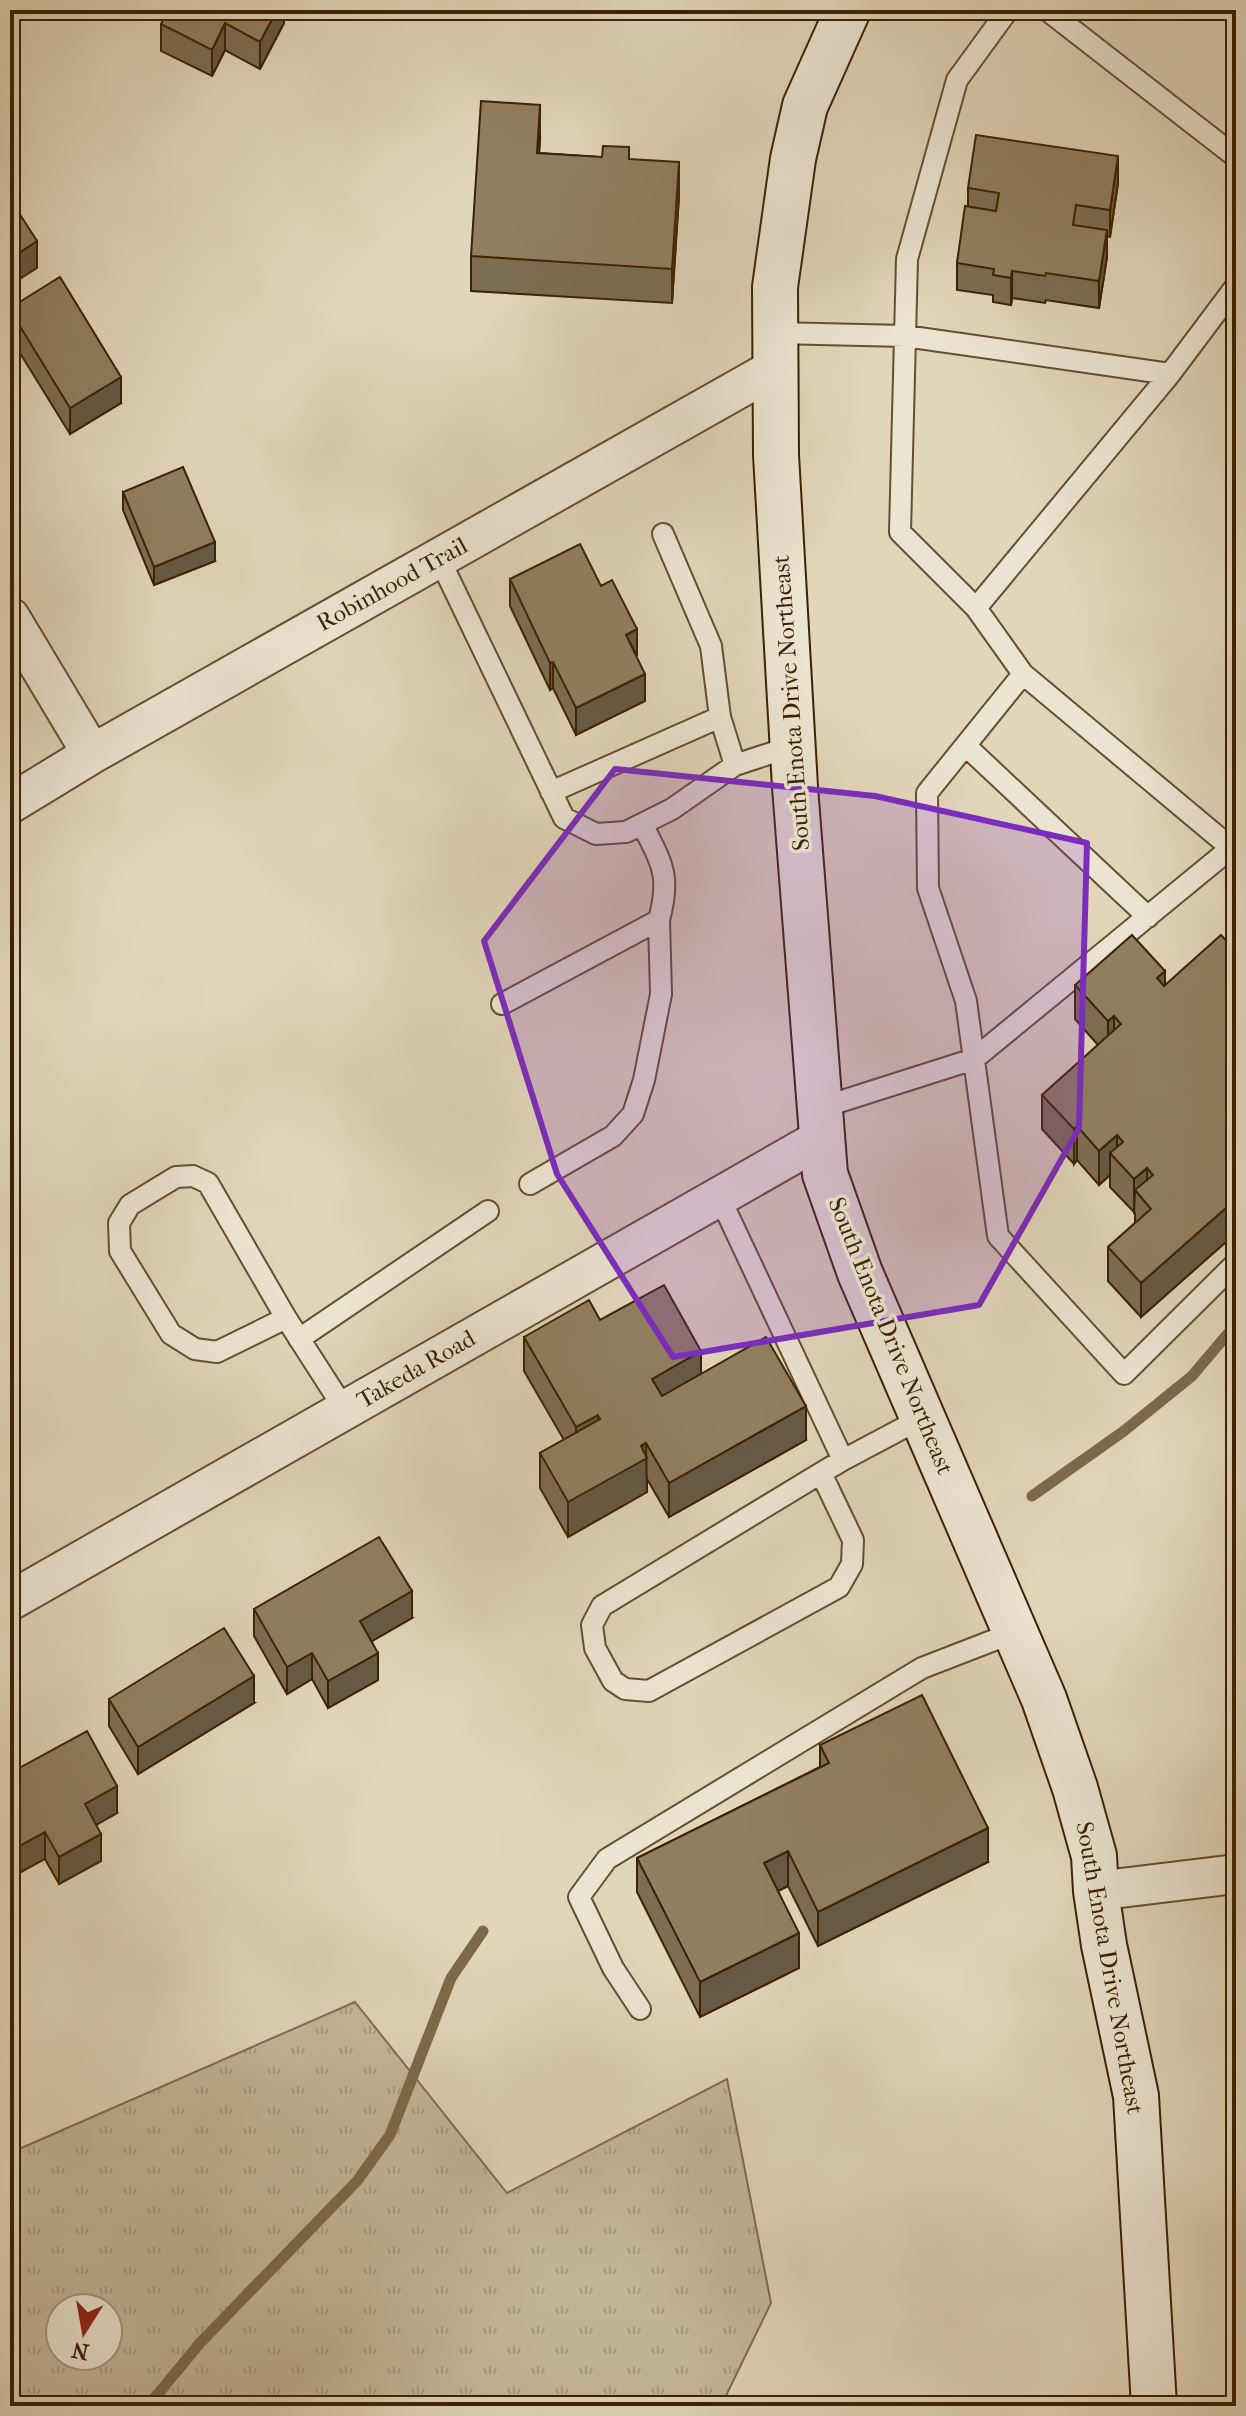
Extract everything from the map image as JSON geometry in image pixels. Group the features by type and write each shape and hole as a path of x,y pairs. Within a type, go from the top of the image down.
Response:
{"main road":[{"name":"South Enota Drive Northeast","path":"848,10 805,106 793,159 775,287 776,455 793,746 825,1174 860,1273 1044,1699 1075,1788 1094,1856 1096,1891 1136,2096 1154,2406"}],"street":[{"name":"Robinhood Trail","path":"10,804 92,754 439,558 776,350"},
{"path":"10,617 92,754"},
{"name":"Takeda Road","path":"10,1601 719,1196 821,1123"},
{"path":"1096,1891 1236,1874"}],"lane":[{"path":"821,1123 974,1059 1235,848 1023,674 976,608 900,532 907,259 957,80 1008,10"},
{"path":"1047,10 1236,157"},
{"path":"1231,10 1236,14"},
{"path":"976,608 1170,374 1236,286"},
{"path":"776,350 905,336 1170,374"},
{"path":"663,534 711,646 720,717 735,765"},
{"path":"439,558 564,818 596,834 626,832 672,809 735,765 793,746"},
{"path":"1023,674 927,793 928,888 966,1001 998,1236 1124,1374 1236,1263"},
{"path":"551,792 720,717"},
{"path":"966,746 1148,917"},
{"path":"530,1184 613,1136 633,1114 644,1080 661,994 659,920 667,892 662,864 642,824"},
{"path":"502,1004 659,920"},
{"path":"286,1318 217,1352 195,1349 171,1334 120,1251 119,1223 130,1205 176,1177 193,1176 208,1183 286,1318 345,1410"},
{"path":"719,1196 843,1460"},
{"path":"299,1339 488,1211"},
{"path":"821,1473 853,1540 852,1564 839,1587 649,1691 625,1689 613,1681 595,1648 592,1625 602,1606 821,1473 843,1460 922,1418"},
{"path":"640,2009 613,1968 579,1897 607,1859 922,1668 1015,1632"}],"highlighted area":[{"path":"615,769 875,796 1087,843 1079,1128 979,1305 673,1357 557,1174 484,941"}],"green space":[{"path":"355,2002 507,2193 727,2079 771,2303 721,2406 10,2406 10,2153"}],"building":[{"path":"168,10 277,10 260,42 225,23 212,50 161,24"},
{"path":"481,101 540,105 537,153 602,157 603,146 629,147 629,159 679,162 672,269 471,256"},
{"path":"976,135 1118,156 1110,210 1076,205 1073,225 1107,230 1099,281 1012,271 1011,278 993,275 994,269 957,263 965,206 996,211 999,193 968,188"},
{"path":"10,199 37,241 10,259"},
{"path":"60,277 121,377 70,408 10,310"},
{"path":"183,467 215,542 154,567 123,492"},
{"path":"580,544 601,586 612,580 637,629 626,635 645,674 576,708 553,662 550,663 510,579"},
{"path":"1132,935 1165,971 1157,978 1164,986 1221,935 1236,951 1236,1199 1141,1283 1108,1247 1151,1209 1135,1190 1153,1175 1147,1168 1134,1179 1110,1153 1123,1142 1117,1135 1099,1151 1077,1126 1074,1129 1042,1095 1121,1024 1114,1016 1108,1021 1075,985"},
{"path":"664,1285 701,1351 652,1379 662,1396 766,1337 806,1406 669,1483 646,1443 641,1446 647,1458 568,1502 540,1453 600,1419 598,1415 576,1427 524,1337 589,1300 600,1320"},
{"path":"379,1537 412,1591 360,1621 378,1653 328,1681 312,1653 287,1667 254,1609"},
{"path":"224,1628 254,1676 138,1747 109,1699"},
{"path":"922,1695 988,1828 818,1912 788,1851 764,1863 799,1933 700,1982 637,1858 829,1763 820,1745"},
{"path":"87,1731 117,1786 85,1804 101,1834 59,1857 45,1832 10,1851 10,1773"}],"waterway":[{"path":"1032,1496 1124,1431 1192,1376 1236,1324"},
{"path":"148,2406 200,2343 357,2181 390,2135 451,1978 483,1931"}]}
